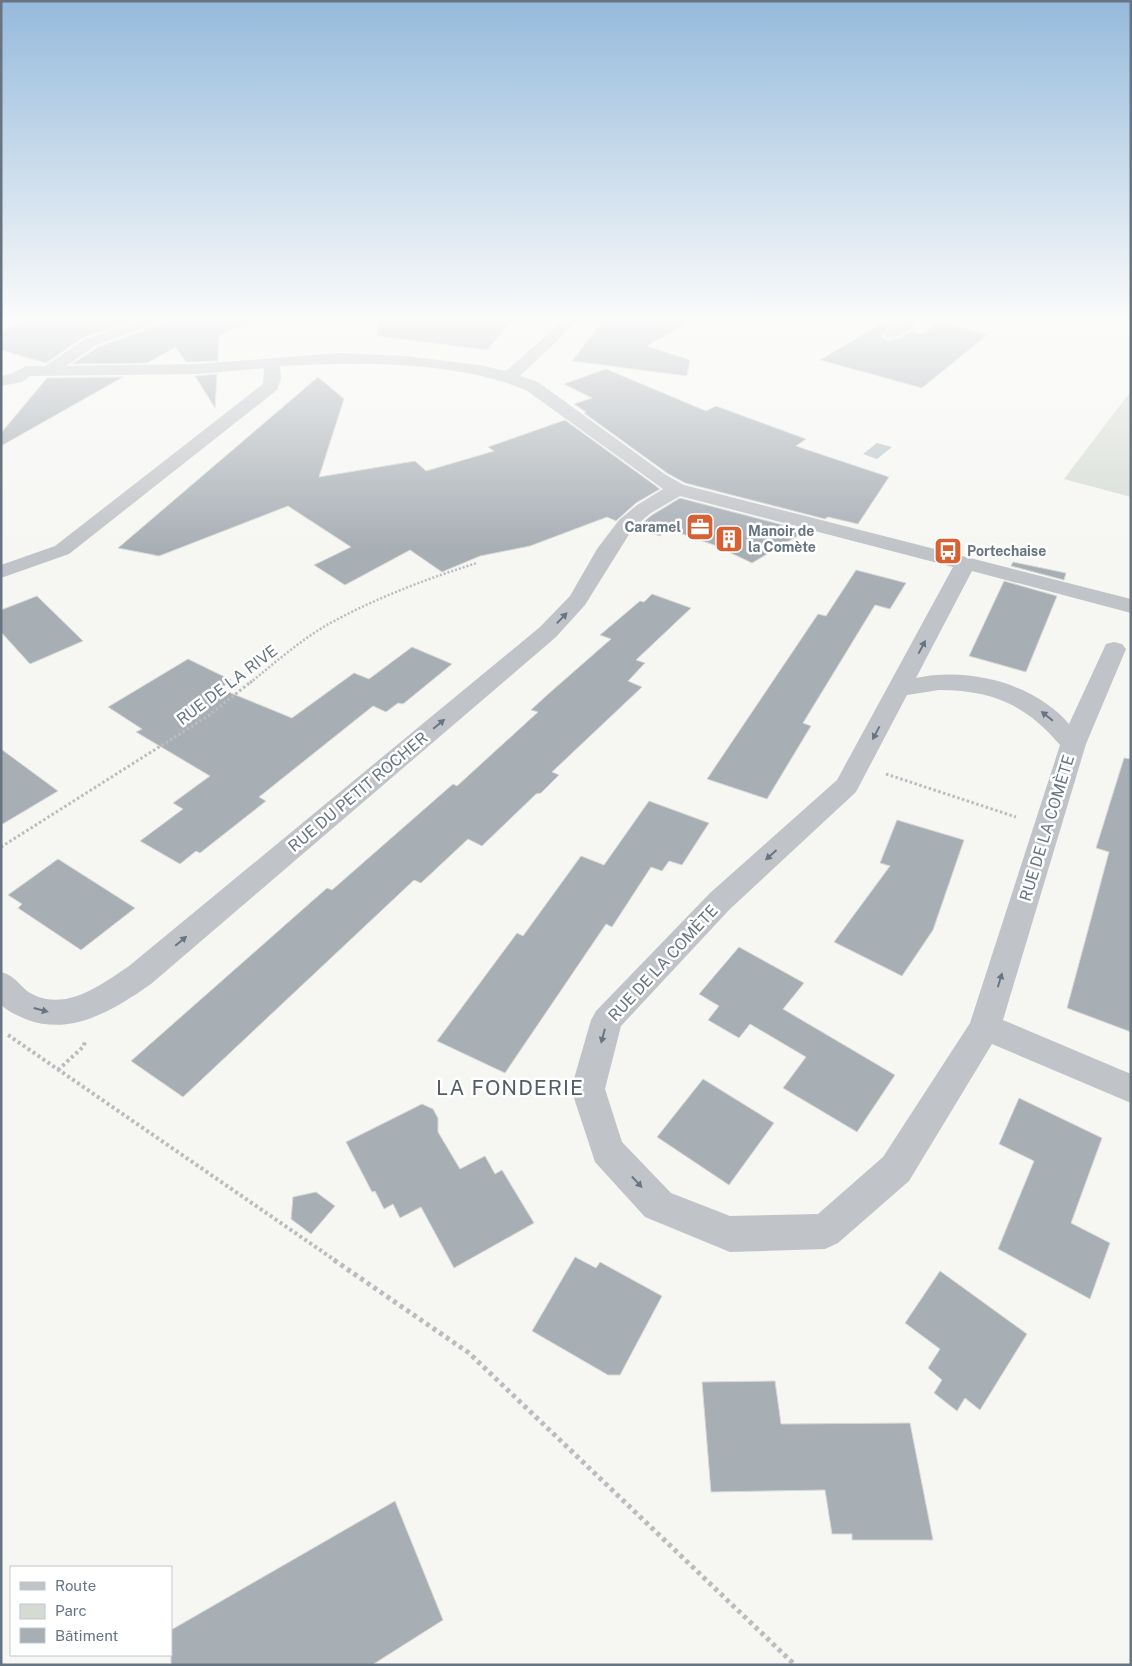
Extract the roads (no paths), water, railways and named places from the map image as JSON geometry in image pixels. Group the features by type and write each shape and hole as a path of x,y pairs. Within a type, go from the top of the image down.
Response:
{"street":[{"path":"1,572 62,550 260,395"},
{"path":"544,395 659,479 677,489 1131,606"},
{"name":"RUE DU PETIT ROCHER","path":"1,984 20,1002 44,1012 69,1013 89,1007 140,975 548,632 567,613 626,525 642,510 677,489"},
{"name":"RUE DE LA COMÈTE","path":"965,564 847,786 720,901 607,1020 588,1089 607,1151 658,1205 730,1234 825,1231 896,1170 985,1027 1073,744 1114,649"},
{"name":"RUE DE LA COMÈTE","path":"899,690 919,684 956,681 996,689 1038,709 1054,722 1073,744"},
{"path":"985,1027 1131,1089"}],"place":[{"name":"Caramel","path":"700,527"},
{"name":"Manoir de la Comète","path":"729,539"},
{"name":"Portechaise","path":"948,551"}],"district":[{"name":"LA FONDERIE","path":"510,1087"}]}
